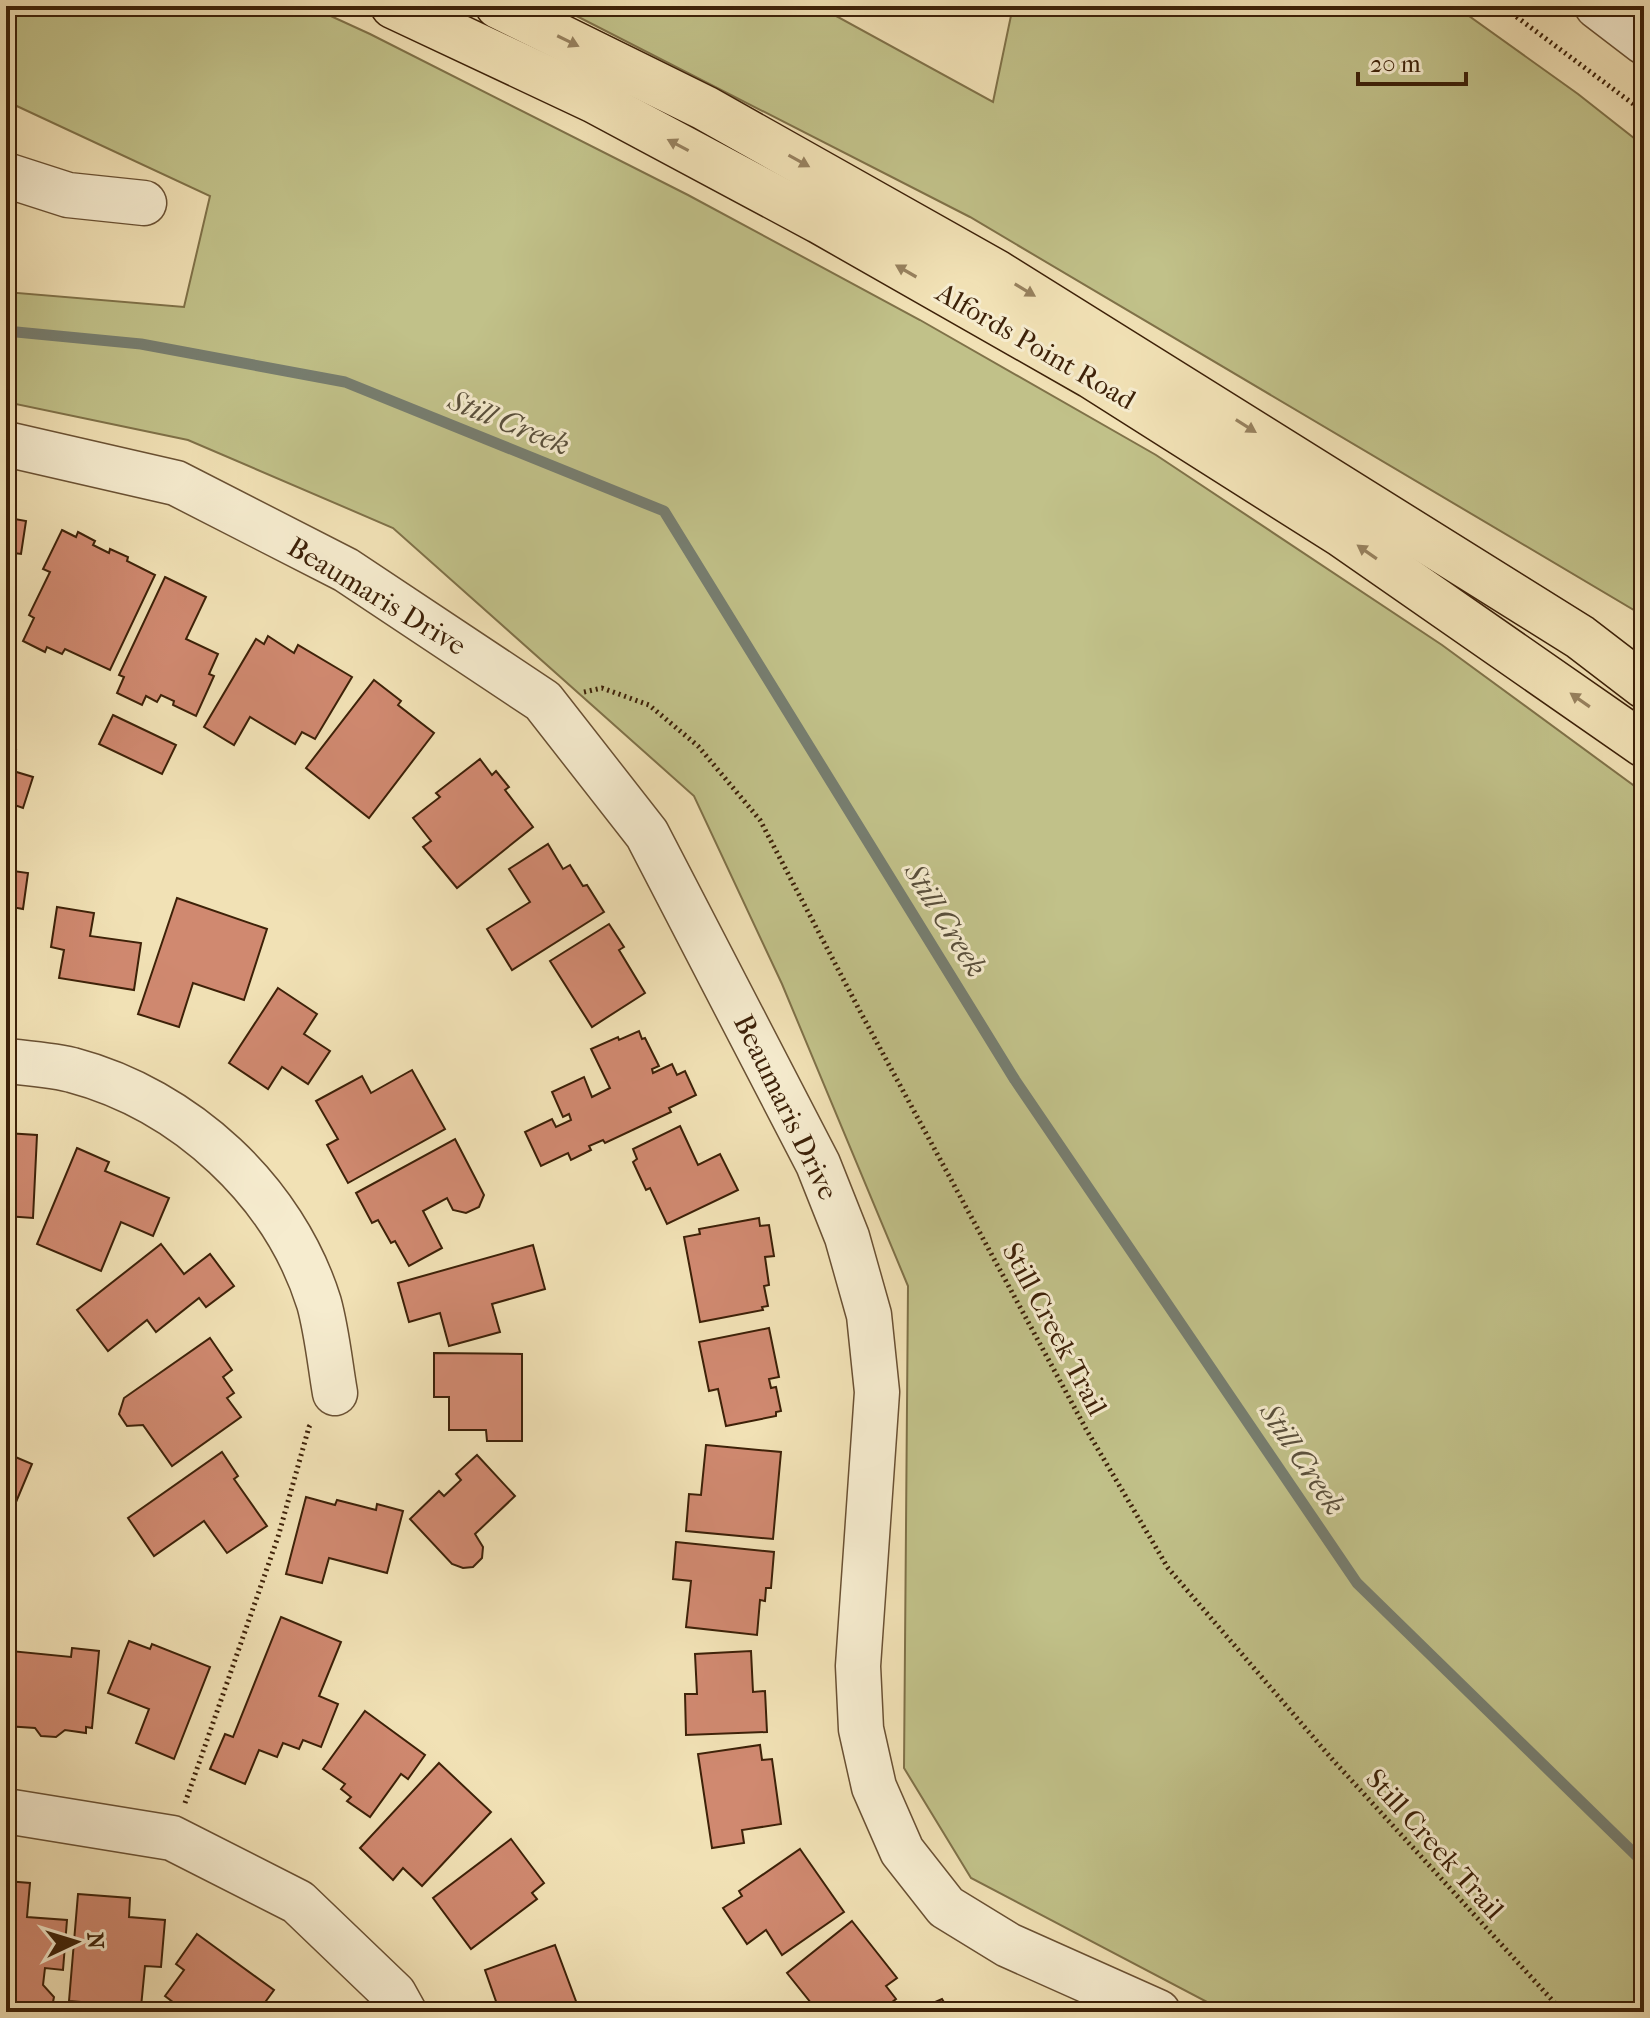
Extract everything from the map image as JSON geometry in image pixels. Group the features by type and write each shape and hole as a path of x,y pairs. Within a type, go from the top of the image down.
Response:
{"highway":[{"name":"Alfords Point Road","path":"393,6 595,101 819,221 1091,376 1342,535 1644,745"},
{"name":"Alfords Point Road","path":"498,6 705,108 996,272 1580,637 1644,686"}],"street":[{"path":"1597,6 1644,42"},
{"path":"6,175 68,195 144,203"},
{"name":"Beaumaris Drive","path":"6,444 176,483 346,570 543,701 647,834 818,1164 847,1237 869,1315 877,1392 858,1666 861,1729 874,1787 902,1851 946,1907 1008,1945 1158,2012"},
{"path":"6,1061 72,1070 136,1094 198,1132 245,1176 290,1237 319,1303 335,1393"},
{"path":"6,1811 172,1838 270,1887 298,1902 394,1994 404,2012"}],"path":[{"path":"1502,6 1644,112"},
{"name":"Still Creek Trail","path":"543,701 602,688 649,705 698,746 760,820 1086,1429 1168,1568 1332,1759 1563,2012"},
{"path":"181,1815 278,1537 309,1427 335,1393"}],"green space":[{"path":"6,6 309,6 370,34 688,195 920,320 1156,455 1442,645 1644,793 1644,2012 1226,2012 971,1878 904,1768 908,1286 782,984 694,796 393,528 188,440 6,402 6,292 184,307 210,196 6,101"},
{"path":"557,6 818,6 993,102 1013,6 1455,6 1578,94 1644,146 1644,616 970,217"}],"building":[{"path":"6,513 10,513 9,518 26,521 21,554 6,552"},
{"path":"62,530 76,537 78,532 95,541 93,545 128,557 127,561 155,575 110,670 65,649 62,654 47,647 45,652 23,641 34,618 29,615 50,572 43,569"},
{"path":"165,577 206,597 186,639 218,654 209,674 214,676 196,716 173,705 174,701 161,695 157,702 146,696 142,705 117,693 124,677 119,675"},
{"path":"268,636 294,653 298,645 352,677 315,739 302,732 295,744 250,717 234,745 204,727 256,639 264,644"},
{"path":"374,680 401,701 398,705 434,733 369,818 306,768"},
{"path":"113,715 176,745 162,774 99,744"},
{"path":"6,747 16,750 10,770 33,777 23,808 6,802"},
{"path":"480,759 492,775 496,771 509,787 505,790 533,827 457,888 423,847 431,841 413,818 440,797 436,793"},
{"path":"548,844 563,869 570,865 604,912 512,970 487,929 530,902 509,869"},
{"path":"6,870 28,873 23,909 6,906"},
{"path":"177,898 267,929 244,1000 193,983 179,1027 138,1014"},
{"path":"57,907 94,913 90,936 141,943 134,990 59,978 64,950 51,947"},
{"path":"609,924 624,947 619,950 645,993 592,1027 550,961"},
{"path":"278,988 317,1014 304,1034 330,1051 308,1084 282,1067 268,1089 229,1063"},
{"path":"639,1031 659,1066 652,1069 653,1073 672,1064 677,1075 685,1071 696,1095 669,1108 671,1112 605,1143 603,1140 589,1146 591,1150 571,1160 568,1153 541,1166 525,1132 552,1119 556,1127 571,1120 569,1114 563,1117 552,1092 584,1077 592,1097 610,1088 591,1049"},
{"path":"412,1070 445,1129 348,1183 327,1145 338,1139 316,1101 362,1076 371,1093"},
{"path":"680,1126 698,1165 720,1154 738,1190 667,1224 650,1188 646,1190 633,1162 637,1159 633,1149"},
{"path":"6,1133 37,1135 33,1218 6,1216"},
{"path":"455,1139 484,1195 479,1207 466,1213 453,1210 447,1198 423,1211 442,1248 409,1266 378,1220 372,1223 356,1193"},
{"path":"77,1148 109,1162 105,1171 169,1198 153,1236 121,1222 101,1271 37,1244"},
{"path":"759,1218 760,1226 769,1225 774,1256 765,1257 769,1285 764,1286 768,1306 762,1307 763,1310 700,1322 684,1237 700,1234 699,1229"},
{"path":"161,1244 184,1274 210,1254 234,1286 206,1307 199,1298 156,1332 147,1320 108,1351 77,1310"},
{"path":"533,1245 545,1289 492,1304 500,1332 449,1346 440,1313 409,1322 398,1283"},
{"path":"769,1328 779,1377 769,1379 771,1388 776,1387 781,1411 776,1412 776,1416 726,1426 718,1389 709,1391 699,1342"},
{"path":"210,1338 232,1370 223,1377 234,1393 227,1398 241,1417 172,1466 143,1425 127,1426 119,1414 124,1398"},
{"path":"434,1353 522,1354 522,1441 487,1441 486,1430 449,1430 449,1397 434,1397"},
{"path":"706,1445 781,1452 773,1539 686,1531 689,1494 701,1495"},
{"path":"222,1452 238,1476 234,1479 267,1526 227,1553 204,1521 154,1556 128,1518"},
{"path":"6,1453 32,1464 6,1526"},
{"path":"477,1455 515,1496 475,1534 483,1547 482,1558 473,1567 463,1568 452,1564 410,1519 439,1491 444,1496 461,1480 456,1474"},
{"path":"306,1497 335,1505 337,1500 376,1510 377,1504 403,1511 387,1573 329,1558 322,1583 286,1574"},
{"path":"676,1542 774,1552 771,1588 766,1588 765,1601 760,1600 757,1635 686,1627 691,1581 673,1579"},
{"path":"281,1617 341,1642 319,1696 338,1704 321,1747 303,1740 299,1749 283,1743 277,1757 259,1750 245,1784 210,1769 225,1734 233,1737"},
{"path":"129,1641 150,1649 152,1644 210,1667 174,1759 136,1743 149,1709 108,1693"},
{"path":"72,1648 99,1651 92,1728 86,1727 86,1733 65,1730 56,1737 41,1736 35,1728 6,1726 11,1651 71,1657"},
{"path":"751,1651 753,1692 765,1691 767,1732 686,1735 685,1694 697,1694 695,1654"},
{"path":"365,1711 425,1755 408,1779 401,1774 370,1817 347,1801 351,1797 341,1789 345,1784 323,1769"},
{"path":"760,1745 762,1760 772,1759 781,1824 742,1830 744,1843 712,1848 698,1754"},
{"path":"439,1763 491,1812 422,1886 403,1868 393,1880 360,1848"},
{"path":"511,1839 544,1883 532,1893 537,1899 471,1949 433,1898"},
{"path":"800,1849 844,1912 782,1955 766,1930 747,1944 723,1908 742,1896 739,1891"},
{"path":"6,1881 30,1883 27,1917 67,1920 63,1970 45,1968 43,1985 54,1997 51,2012 6,2012"},
{"path":"78,1894 130,1898 129,1917 165,1920 161,1967 145,1966 141,2007 69,2001"},
{"path":"852,1921 897,1978 886,1986 896,1999 879,2012 813,2012 808,2005 811,2003 787,1973"},
{"path":"197,1934 274,1990 258,2012 252,2008 249,2012 186,2012 165,1996 184,1970 176,1964"},
{"path":"555,1945 580,2012 509,2012 506,2004 498,2007 485,1970"},
{"path":"942,1999 950,2012 912,2012"}],"waterway":[{"name":"Still Creek","path":"6,331 141,344 345,382 664,511 1015,1080 1357,1583 1644,1863"}]}
